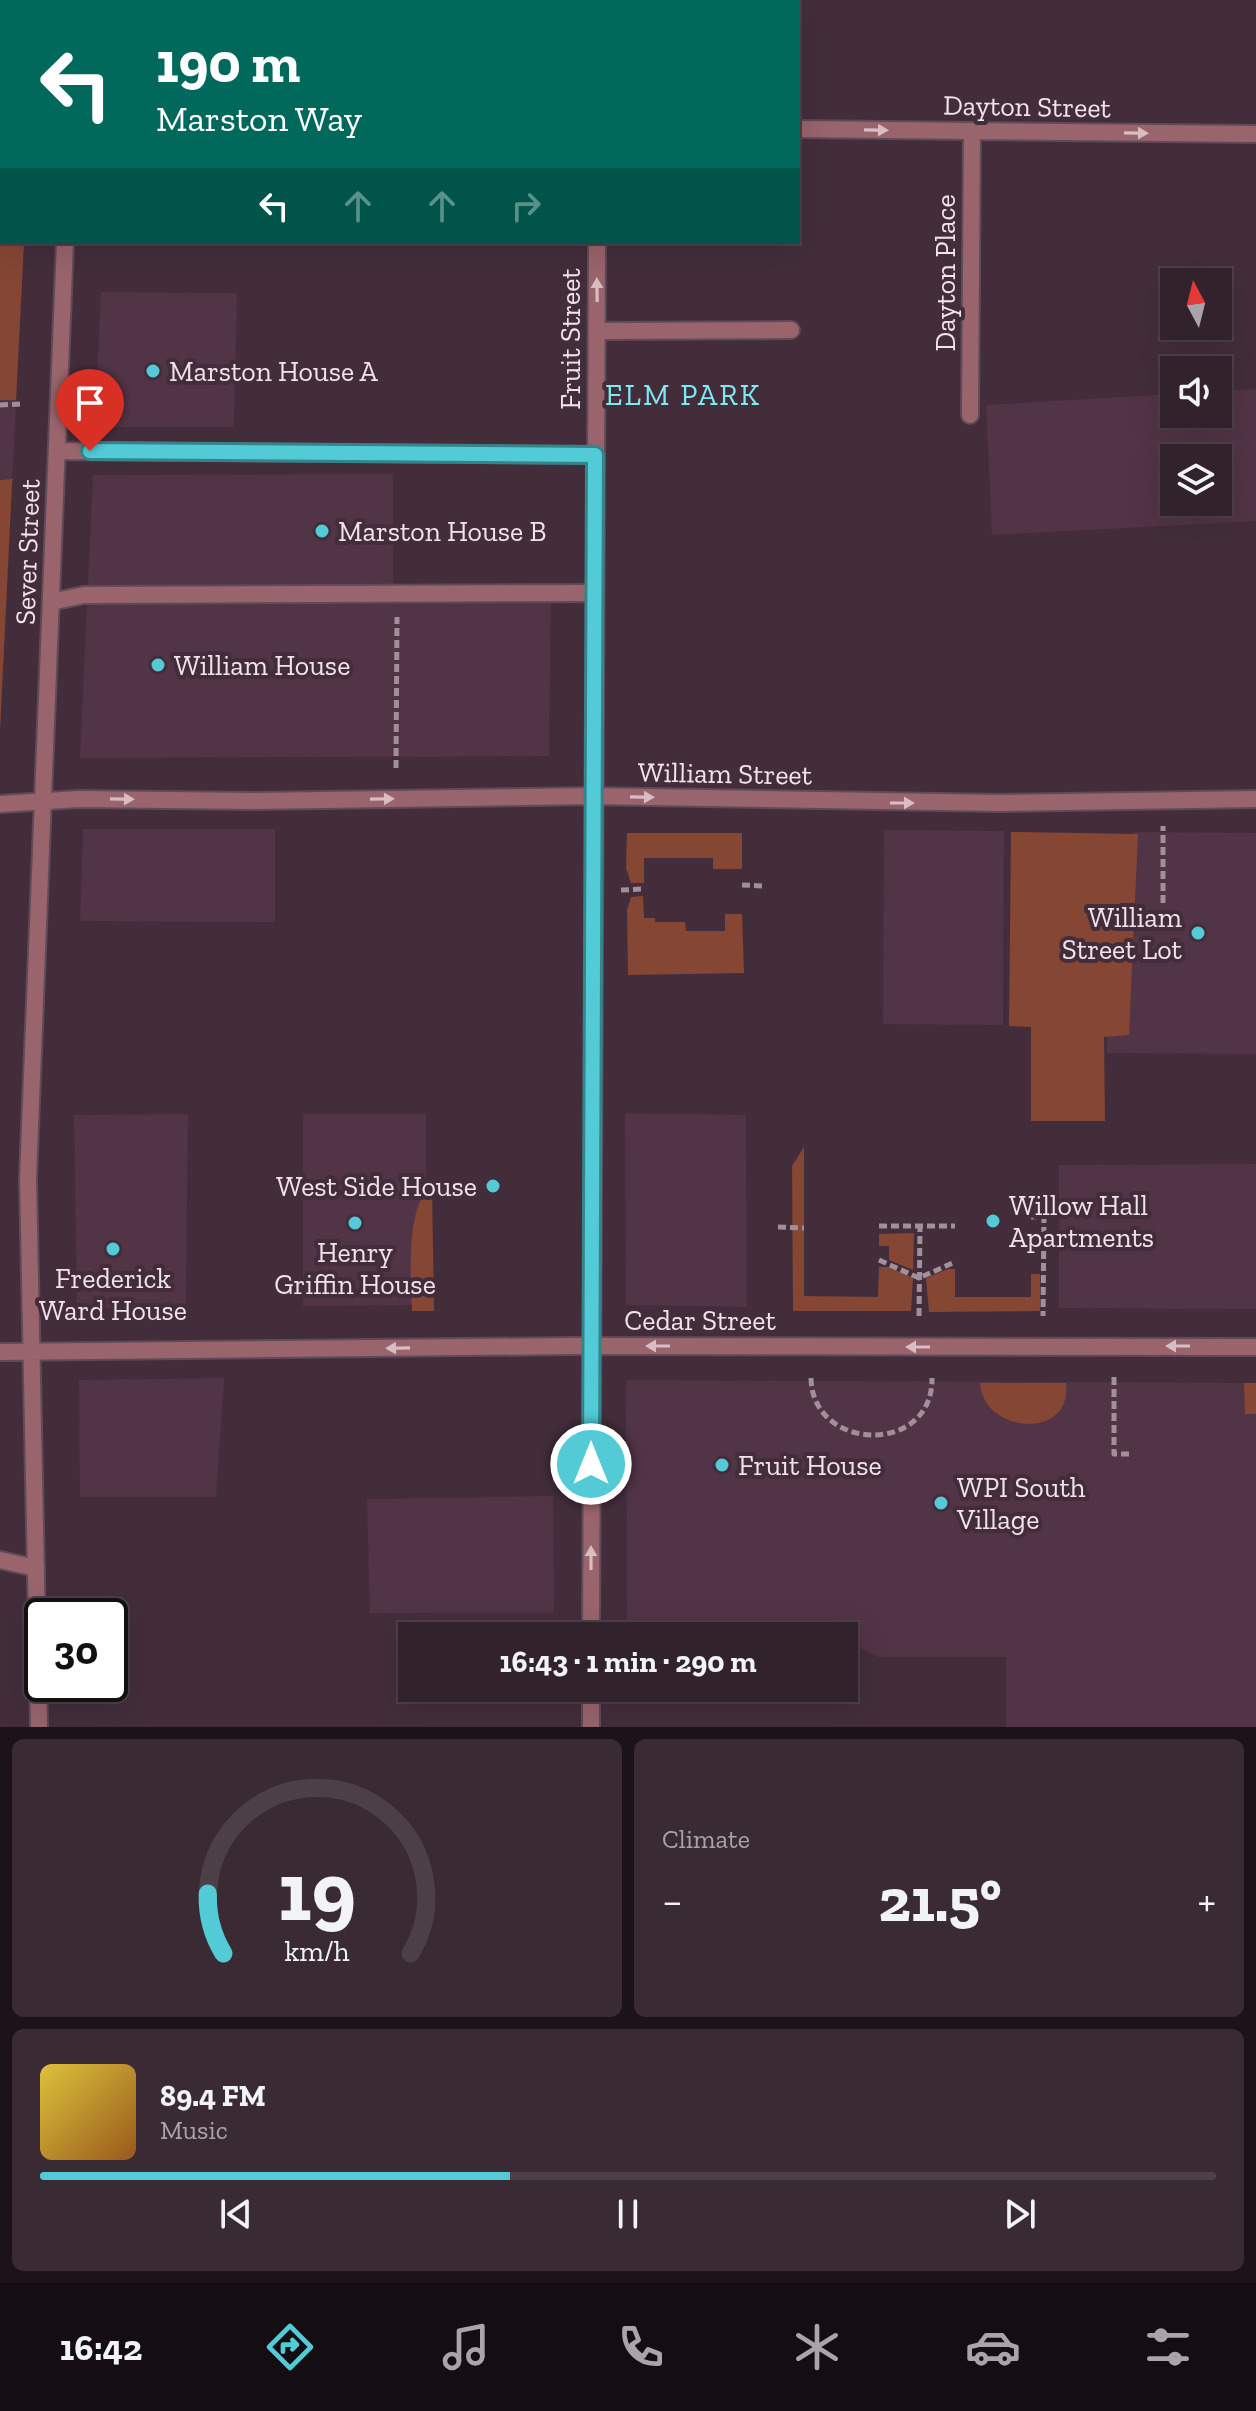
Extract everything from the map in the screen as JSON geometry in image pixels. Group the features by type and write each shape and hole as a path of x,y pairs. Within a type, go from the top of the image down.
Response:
{"street":[{"name":"Dayton Street","path":"800,129 1256,134"},
{"name":"Dayton Place","path":"970,415 972,131"},
{"name":"Sever Street","path":"39,1727 28,1178 65,244"},
{"name":"Fruit Street","path":"591,1622 592,796 597,244"},
{"path":"598,331 791,330"},
{"path":"57,451 595,455"},
{"path":"51,602 84,595 595,593"},
{"name":"William Street","path":"0,804 79,799 592,796 985,803 1256,799"},
{"name":"Cedar Street","path":"0,1352 591,1346 1256,1347"},
{"path":"0,1560 36,1568"},
{"path":"591,1702 591,1727"}],"path":[{"path":"0,405 21,404"},
{"path":"396,768 397,593"},
{"path":"1163,826 1163,903"},
{"path":"742,885 764,886"},
{"path":"621,890 643,889"},
{"path":"1031,1217 1044,1216 1043,1316"},
{"path":"879,1226 955,1226"},
{"path":"919,1316 920,1226"},
{"path":"778,1227 804,1228"},
{"path":"879,1260 919,1278 955,1262"},
{"path":"1114,1377 1114,1454 1131,1454"},
{"path":"811,1378 814,1397 829,1420 847,1431 868,1435 905,1428 919,1418 929,1402 932,1378"}],"shaded area":[{"path":"0,244 24,244 0,730"},
{"path":"0,244 24,244 16,400 0,400"},
{"path":"101,292 237,293 234,427 95,427"},
{"path":"1256,389 1256,521 992,535 986,405 1160,395 1160,428 1232,428 1232,390"},
{"path":"393,474 393,585 88,586 93,475"},
{"path":"13,479 12,484 0,730 0,480"},
{"path":"551,584 549,756 80,758 87,601 430,598 431,585"},
{"path":"83,829 275,829 275,922 80,921"},
{"path":"884,830 1004,831 1003,1025 883,1024"},
{"path":"1011,832 1138,834 1129,1035 1104,1037 1105,1121 1031,1121 1031,1027 1009,1026"},
{"name":"William Street Lot","path":"1133,832 1256,833 1256,1054 1107,1053 1108,943 1133,941"},
{"path":"627,833 742,833 742,869 713,869 713,858 644,858 644,883 631,883 626,868"},
{"path":"643,896 644,918 655,918 655,922 685,922 686,931 725,931 725,914 742,914 744,973 628,975 627,910 631,897"},
{"path":"625,1113 746,1115 747,1307 626,1305"},
{"path":"188,1114 186,1307 77,1308 74,1115"},
{"path":"303,1114 426,1114 426,1305 303,1306"},
{"path":"804,1147 804,1296 878,1297 879,1267 889,1267 913,1278 911,1311 793,1311 792,1166"},
{"path":"1256,1164 1256,1309 1059,1308 1059,1165"},
{"path":"432,1186 434,1311 412,1311 414,1225 423,1195"},
{"path":"914,1233 913,1270 889,1260 889,1246 879,1246 879,1234"},
{"path":"955,1269 955,1297 1031,1297 1031,1274 1040,1274 1040,1311 929,1312 926,1278"},
{"path":"224,1378 216,1497 80,1497 79,1380"},
{"name":"WPI South Village","path":"626,1380 1256,1383 1256,1727 1006,1727 1006,1657 878,1657 858,1647 858,1622 627,1622"},
{"path":"980,1383 1066,1383 1064,1402 1056,1415 1043,1422 1027,1424 1010,1421 996,1413 985,1400"},
{"path":"1244,1383 1256,1383 1256,1414 1245,1414"},
{"path":"553,1496 554,1613 370,1613 367,1499"}],"place":[{"name":"Marston House A","path":"153,371"},
{"name":"Marston House B","path":"322,531"},
{"name":"William House","path":"158,665"},
{"name":"William Street Lot","path":"1198,933"},
{"name":"West Side House","path":"493,1186"},
{"name":"Willow Hall Apartments","path":"993,1221"},
{"name":"Henry Griffin House","path":"355,1223"},
{"name":"Frederick Ward House","path":"113,1249"},
{"name":"Fruit House","path":"722,1465"},
{"name":"WPI South Village","path":"941,1503"}],"district":[{"name":"ELM PARK","path":"683,395"}],"route":[{"path":"90,451 595,455 591,1464"}]}
